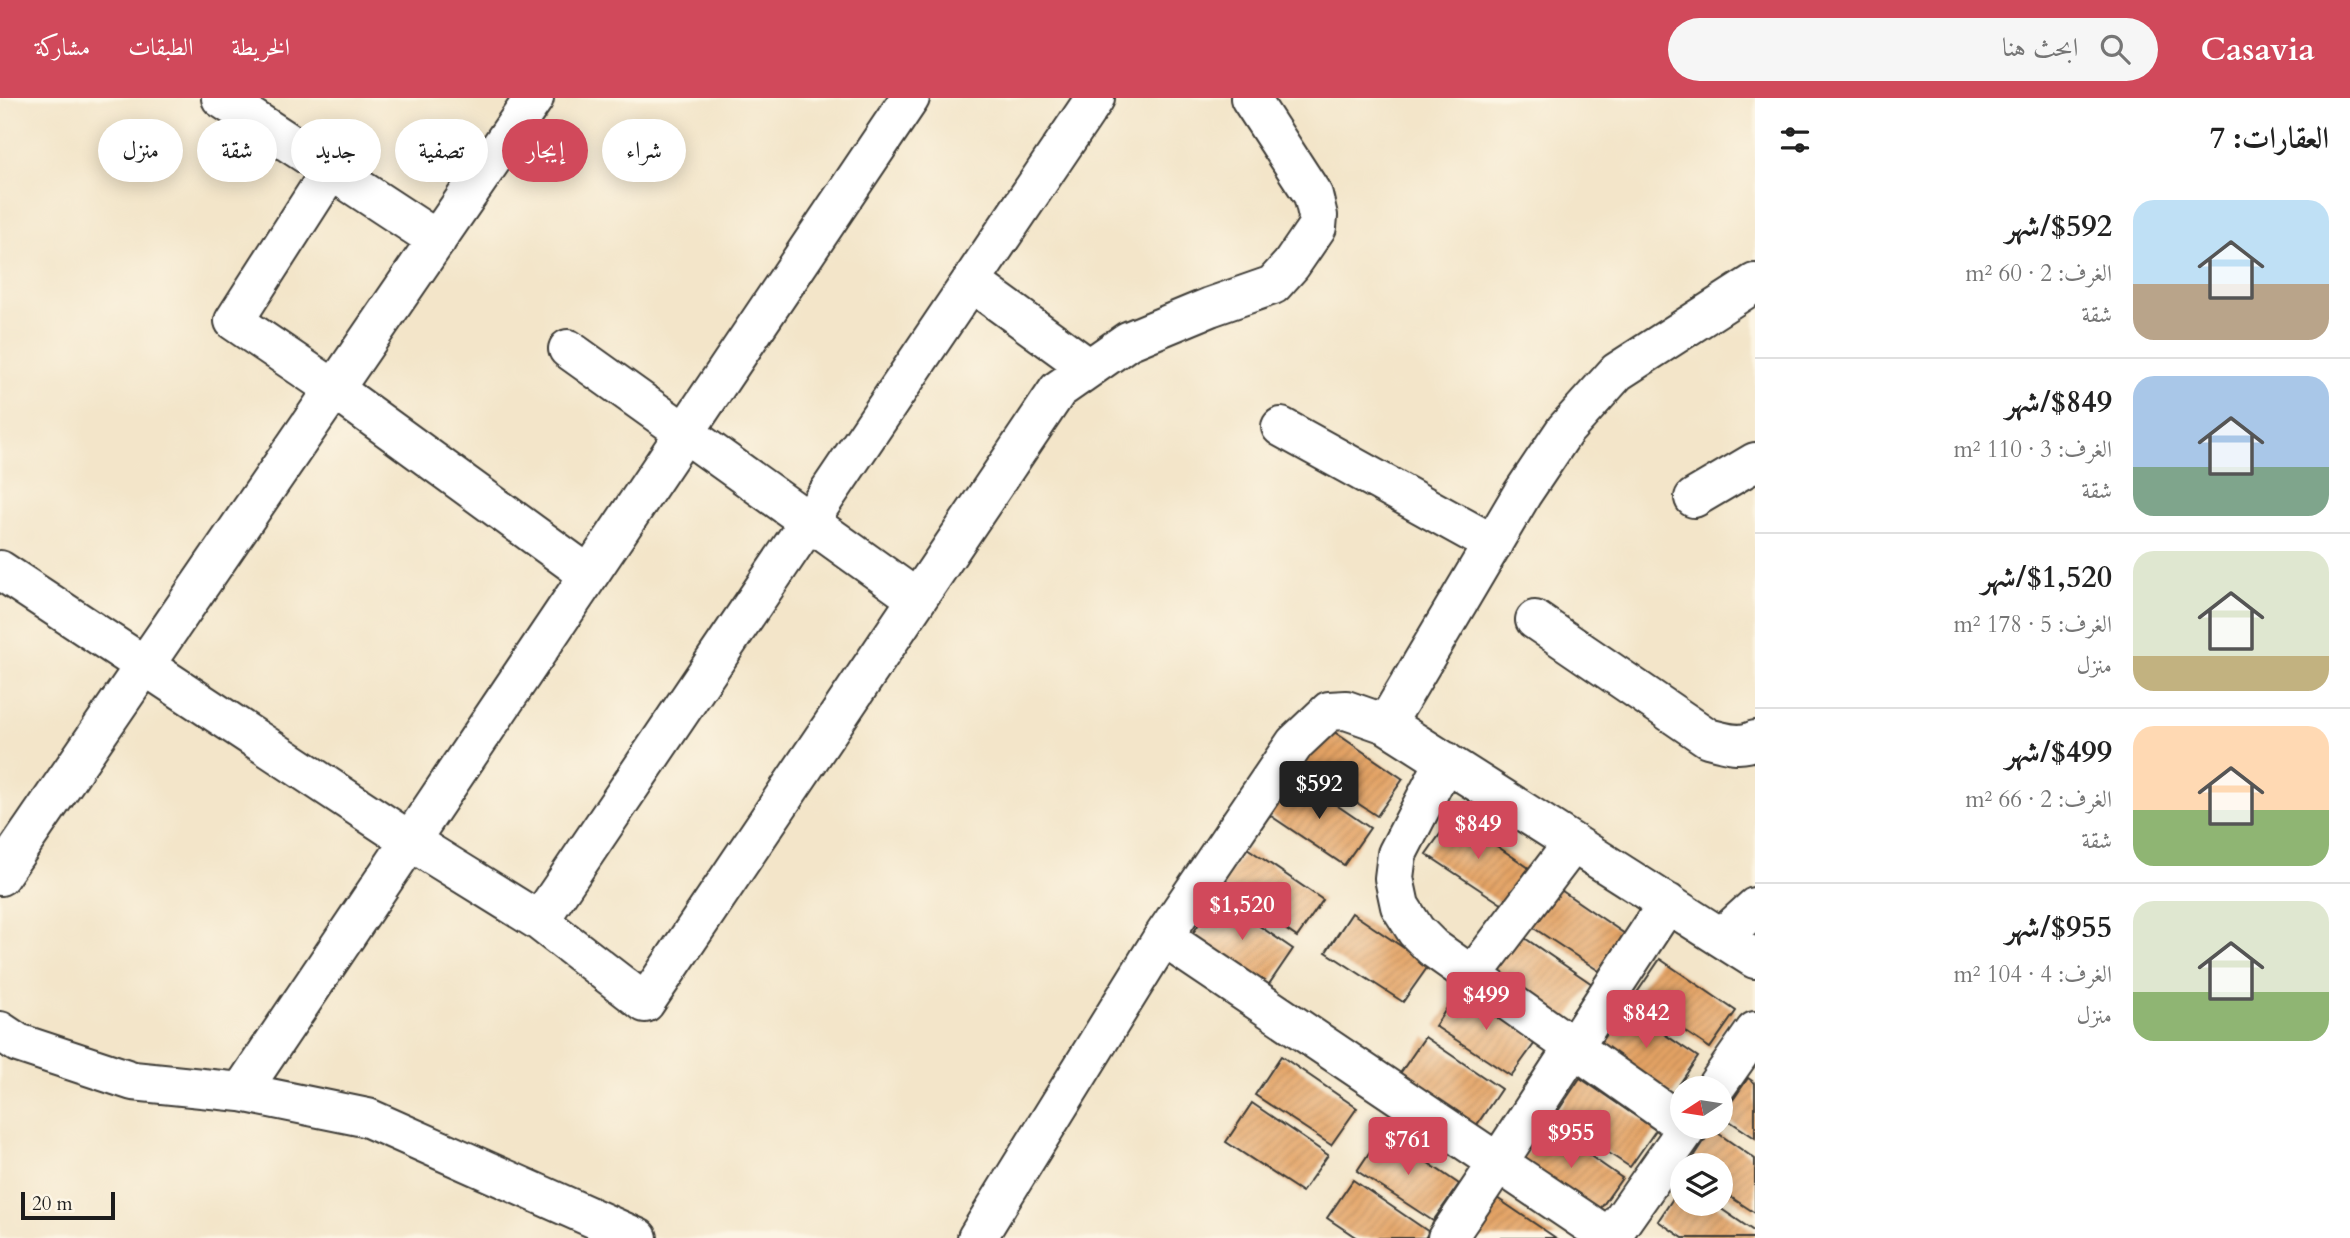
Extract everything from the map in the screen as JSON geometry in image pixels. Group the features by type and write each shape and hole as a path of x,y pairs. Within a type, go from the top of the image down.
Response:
{"street":[{"path":"221,98 291,144"},
{"path":"0,876 534,98"},
{"path":"241,1092 910,98"},
{"path":"539,921 1095,98"},
{"path":"0,570 410,841 539,921 645,1003 1058,390 1128,341 1210,307 1273,285 1292,265 1317,227 1318,216 1312,195 1250,98"},
{"path":"323,182 234,321 334,389 589,575"},
{"path":"349,182 437,240"},
{"path":"971,282 1089,368"},
{"path":"1387,724 1493,544 1565,430 1617,372 1755,283"},
{"path":"568,349 917,599"},
{"path":"1281,427 1493,544"},
{"path":"1694,498 1755,462"},
{"path":"1535,620 1708,738 1729,744 1751,743 1755,740"},
{"path":"977,1238 1163,937 1295,743 1329,711 1346,710 1387,724 1755,959"},
{"path":"1445,761 1397,854 1394,878 1400,906 1416,931 1433,948 1670,1115"},
{"path":"1472,975 1573,843"},
{"path":"1447,1238 1499,1163 1668,903"},
{"path":"1722,937 1755,907"},
{"path":"1163,937 1610,1238 1679,1139"},
{"path":"0,1031 18,1043 133,1081 241,1092 368,1118 638,1238"},
{"path":"1723,1076 1755,1031"}],"building":[{"path":"1327,727 1403,779 1377,816 1301,766"},
{"path":"1294,776 1370,828 1344,865 1268,814"},
{"path":"1453,816 1529,868 1503,905 1426,854"},
{"path":"1247,848 1323,900 1297,937 1221,886"},
{"path":"1549,882 1625,934 1599,971 1523,921"},
{"path":"1217,897 1293,949 1267,987 1191,936"},
{"path":"1352,913 1429,965 1403,1002 1326,952"},
{"path":"1516,932 1592,984 1566,1021 1489,971"},
{"path":"1660,959 1736,1011 1710,1048 1634,997"},
{"path":"1461,987 1537,1040 1511,1076 1435,1026"},
{"path":"1621,1005 1698,1057 1685,1076 1670,1076 1670,1094 1595,1044"},
{"path":"1425,1037 1501,1089 1476,1126 1399,1075"},
{"path":"1281,1056 1357,1108 1331,1145 1255,1095"},
{"path":"1580,1078 1656,1130 1630,1167 1554,1117"},
{"path":"1748,1078 1755,1083 1755,1138 1733,1123 1733,1100"},
{"path":"1252,1103 1328,1155 1302,1192 1226,1142"},
{"path":"1546,1125 1622,1178 1596,1215 1520,1164"},
{"path":"1383,1132 1459,1184 1433,1221 1357,1171"},
{"path":"1706,1139 1726,1139 1755,1159 1755,1213 1733,1199 1733,1153 1696,1153"},
{"path":"1353,1180 1429,1232 1425,1238 1357,1238 1327,1218"},
{"path":"1497,1198 1556,1238 1470,1236"},
{"path":"1670,1203 1670,1216 1732,1216 1755,1232 1755,1238 1683,1238 1658,1221"}]}
